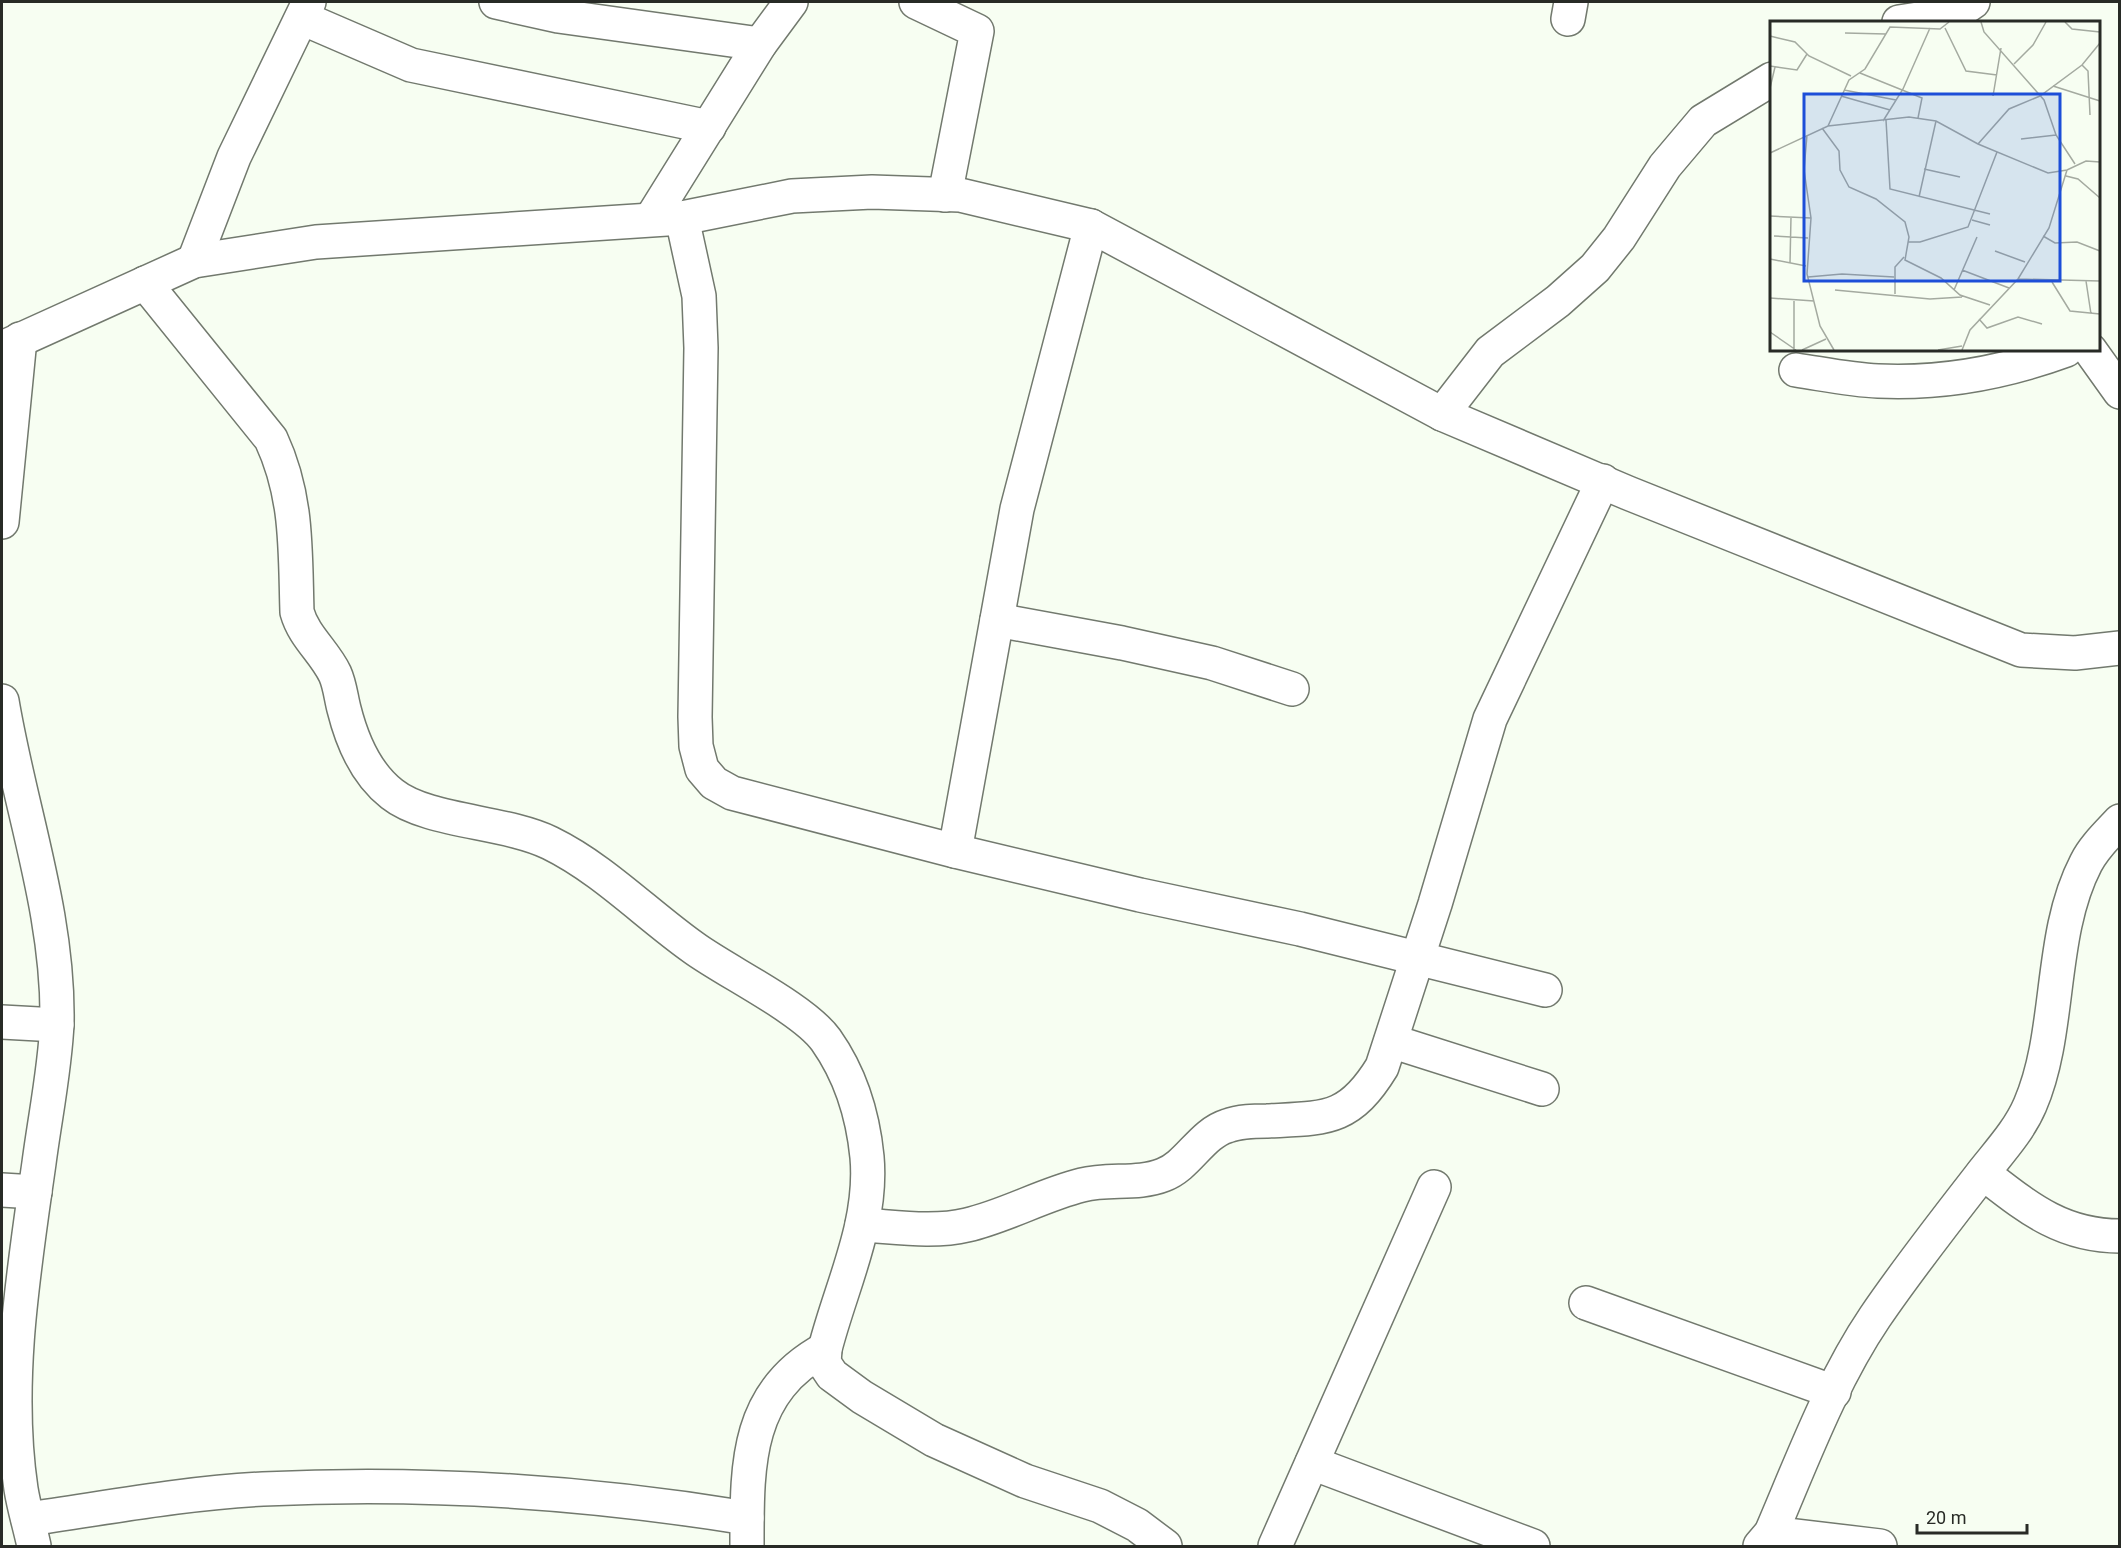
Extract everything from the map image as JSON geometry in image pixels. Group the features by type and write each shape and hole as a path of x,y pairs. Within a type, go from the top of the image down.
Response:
{"street":[{"path":"496,2 558,16 760,44"},
{"path":"791,2 760,44 709,127 667,219 699,296 701,348 695,717 696,746 702,769 714,783 732,793 955,851 1418,958 1545,990"},
{"path":"916,2 977,31 945,195"},
{"path":"195,261 234,157 306,10 411,65 709,127"},
{"path":"1904,21 1958,10"},
{"path":"1442,414 1490,352 1558,301 1595,268 1619,238 1665,166 1703,121 1770,80"},
{"path":"2,522 11,344 195,261 316,242 667,219 792,196 872,192 960,195 1090,226 1442,414 1603,482 2021,650 2075,653 2120,648"},
{"path":"955,851 1017,509 1090,226"},
{"path":"145,283 271,439 284,468 294,515 297,612 300,625 335,675 358,750 370,772 392,794 410,805 519,831 550,843 592,868 655,920 696,950 790,1009 824,1037 839,1060 852,1090 861,1122 867,1158 867,1189 862,1225 825,1349 824,1363 832,1375 862,1397 934,1440 1025,1482 1100,1506 1137,1525 1165,1546"},
{"path":"1796,370 1876,381 1929,381 2022,366 2063,351"},
{"path":"2091,351 2120,392"},
{"path":"862,1225 902,1228 964,1226 991,1219 1052,1193 1085,1184 1150,1179 1165,1175 1213,1133 1225,1126 1242,1122 1319,1118 1340,1112 1356,1101 1369,1087 1382,1067 1418,958 1490,718 1603,482"},
{"path":"997,620 1201,661 1292,689"},
{"path":"2,701 50,921 56,970 57,1025 9,1421 31,1533 205,1495 317,1488 488,1489 584,1495 747,1532 755,1436 761,1417 785,1377 801,1362 825,1349"},
{"path":"1880,1546 1765,1540 1834,1392 1873,1320 2012,1136 2030,1106 2039,1079 2066,920 2076,887 2097,846 2120,821"},
{"path":"2,1022 57,1025"},
{"path":"1390,1041 1542,1089"},
{"path":"1983,1173 2053,1222 2077,1231 2120,1236"},
{"path":"1275,1546 1434,1187"},
{"path":"2,1190 35,1192"},
{"path":"1586,1303 1834,1392"},
{"path":"1312,1463 1533,1546"}]}
